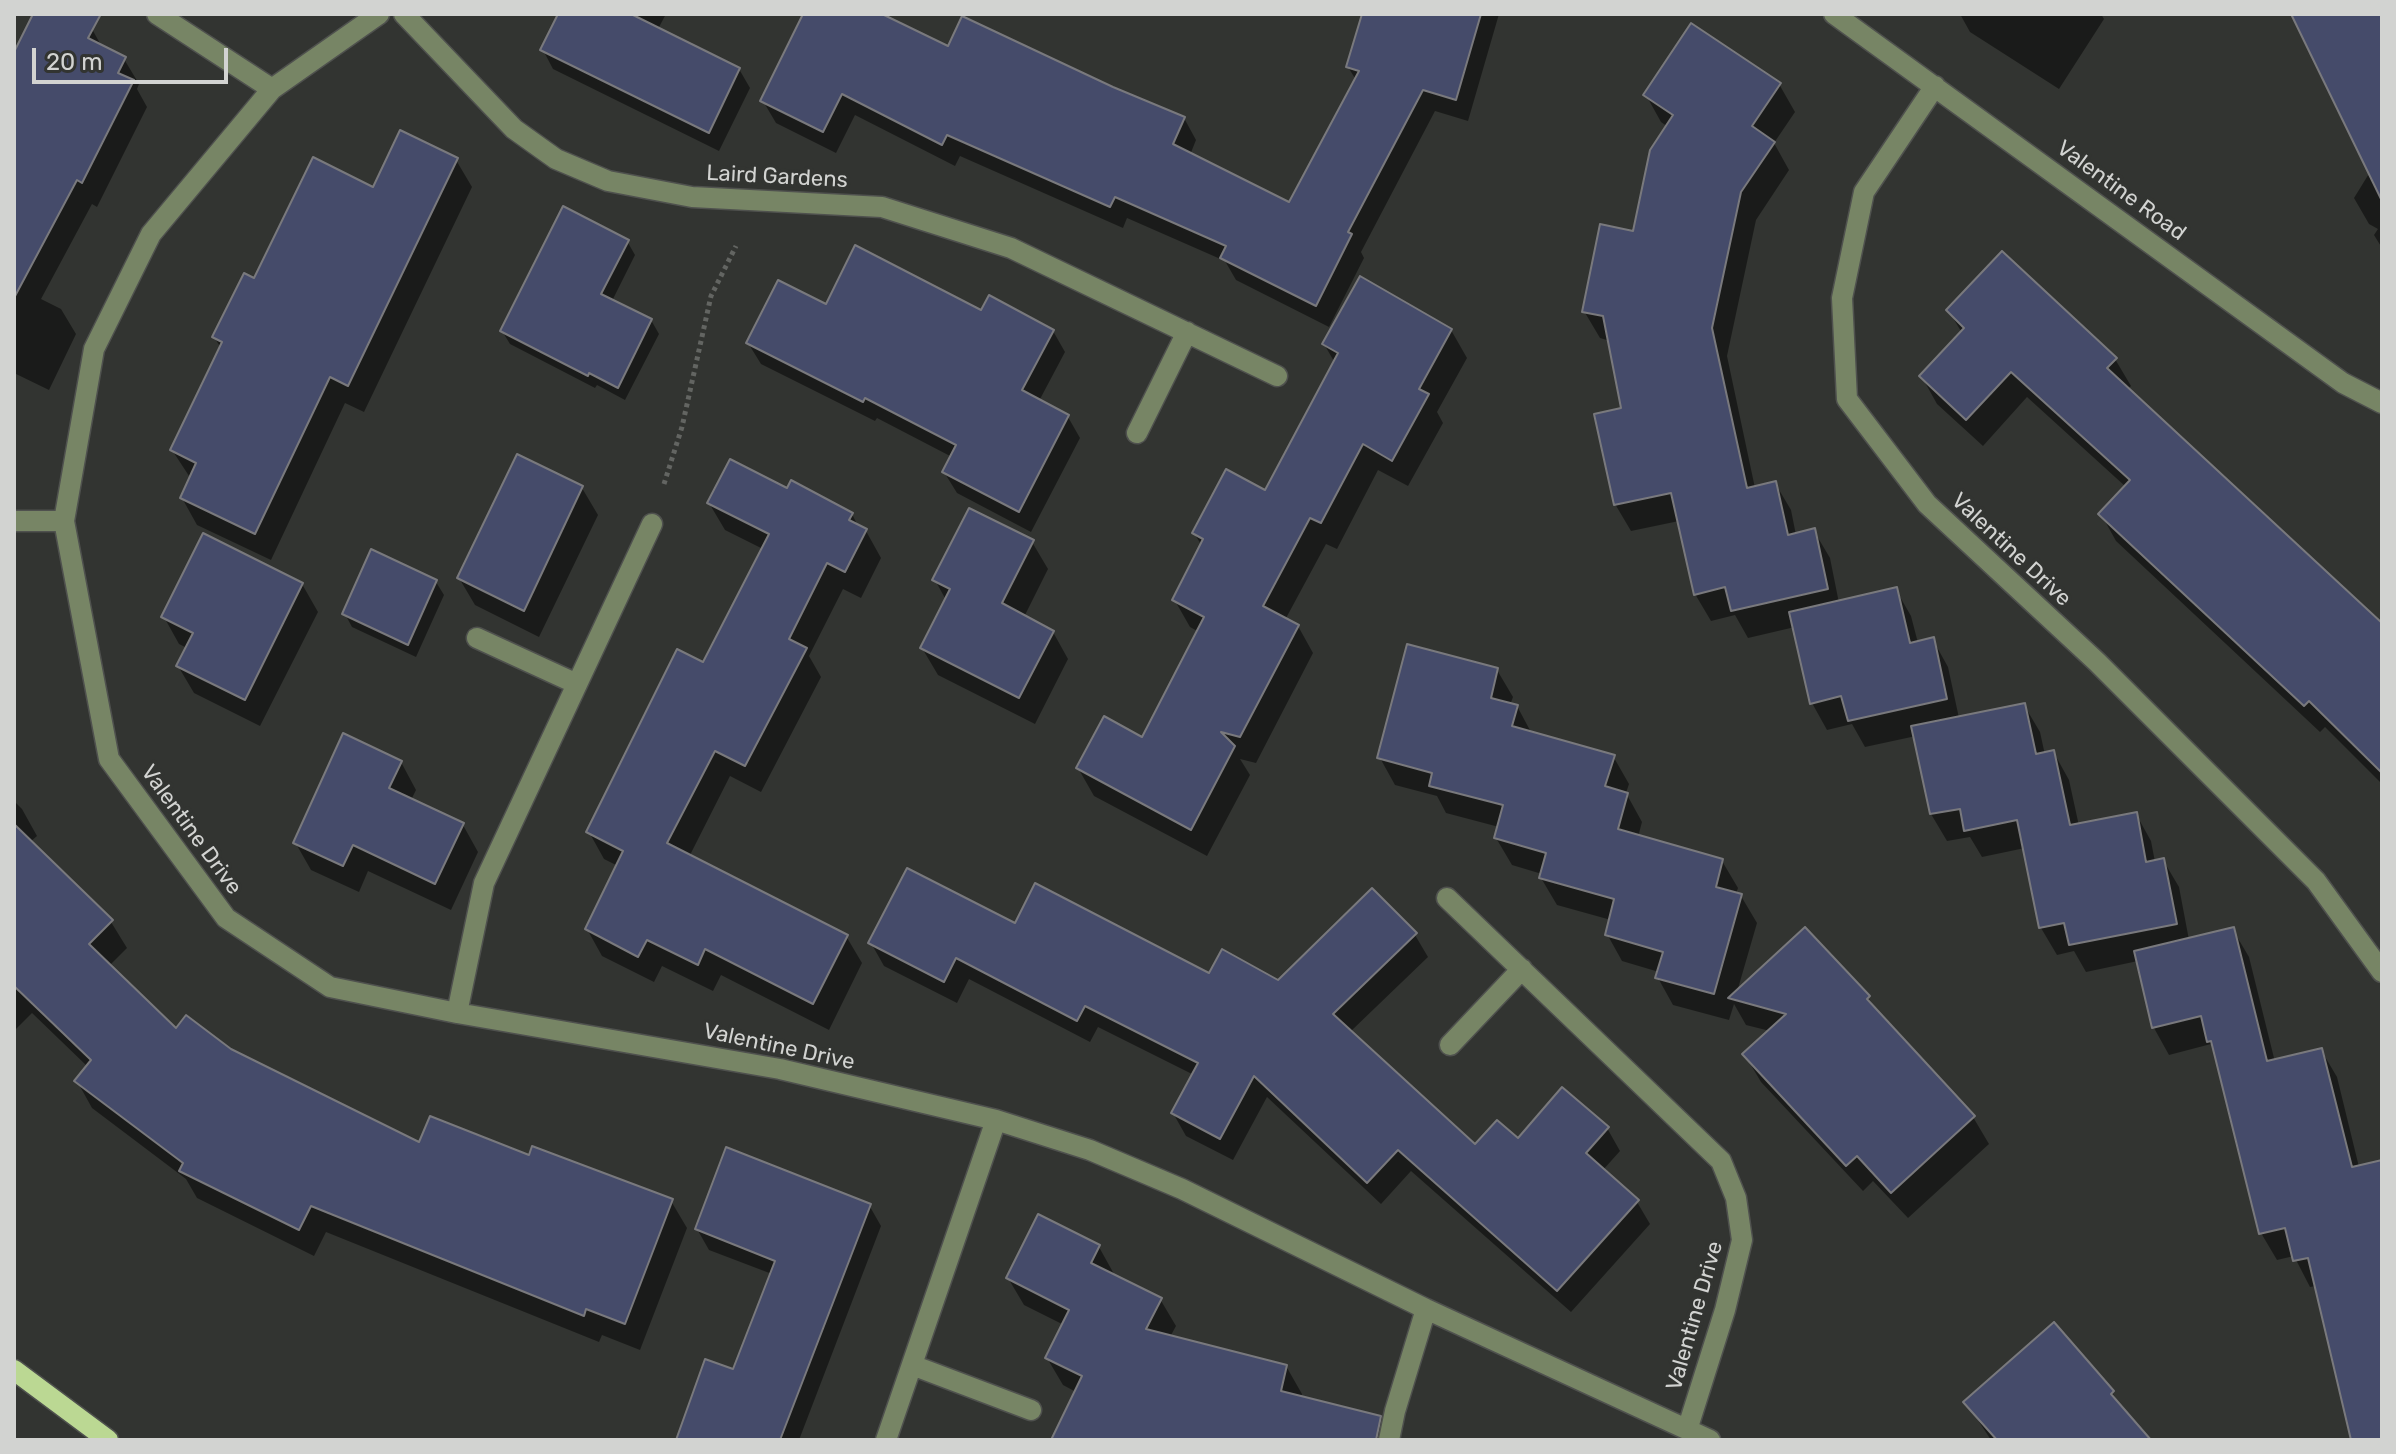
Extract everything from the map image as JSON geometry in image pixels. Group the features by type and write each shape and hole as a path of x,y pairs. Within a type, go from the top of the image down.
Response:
{"main road":[{"path":"14,1370 108,1440"}],"street":[{"path":"157,14 272,89"},
{"name":"Valentine Drive","path":"379,14 272,89 151,234 94,349 64,521 109,759 226,918 330,987 457,1013 780,1069 996,1120 1090,1150 1182,1189 1426,1309 1688,1427 1710,1440"},
{"name":"Laird Gardens","path":"404,14 514,129 556,159 608,181 692,197 882,207 1011,248 1277,376"},
{"name":"Valentine Road","path":"1834,14 2343,383 2382,403"},
{"name":"Valentine Drive","path":"1935,86 1864,192 1842,298 1847,399 1927,504 2097,662 2316,881 2382,972"},
{"path":"1137,433 1187,332"},
{"path":"14,521 64,521"},
{"path":"457,1013 484,883 652,524"},
{"path":"477,638 577,684"},
{"name":"Valentine Drive","path":"1447,898 1721,1161 1736,1198 1742,1240 1725,1310 1688,1427"},
{"path":"1450,1045 1522,969"},
{"path":"886,1440 996,1120"},
{"path":"1389,1440 1426,1309"},
{"path":"912,1365 1031,1410"}],"path":[{"path":"652,524 682,427 711,296 722,270 762,200"}],"building":[{"path":"33,14 101,14 88,38 126,57 118,73 134,80 82,183 77,180 14,298 14,52"},
{"path":"558,14 631,14 740,68 709,133 540,50"},
{"path":"803,14 882,14 948,46 962,16 1185,117 1173,144 1289,202 1359,71 1346,67 1362,14 1481,14 1456,100 1423,90 1348,232 1352,234 1316,306 1220,258 1226,246 1115,197 1110,207 947,135 942,145 842,94 823,132 760,101"},
{"path":"2291,14 2382,14 2382,201"},
{"path":"1691,23 1781,83 1752,126 1775,142 1741,192 1712,328 1747,488 1776,481 1788,535 1815,528 1828,589 1731,611 1725,587 1694,595 1671,493 1614,505 1594,414 1621,408 1603,316 1582,312 1600,224 1633,231 1650,150 1673,115 1643,95"},
{"path":"400,130 458,158 348,386 330,377 255,534 180,498 196,463 170,450 222,342 212,337 244,273 254,278 313,157 373,187"},
{"path":"563,206 629,240 601,294 652,319 618,388 500,331"},
{"path":"855,245 981,310 989,295 1054,330 1022,390 1069,415 1019,512 942,472 956,445 865,398 863,402 746,343 778,280 826,304"},
{"path":"2002,251 2117,358 2107,368 2382,623 2382,773 2309,701 2304,706 2098,514 2130,480 2011,372 1966,420 1919,376 1964,328 1946,310"},
{"path":"1360,276 1452,329 1419,389 1429,394 1392,461 1363,444 1321,523 1310,518 1263,606 1299,625 1240,737 1221,732 1235,746 1191,830 1076,768 1104,716 1142,737 1204,617 1172,600 1203,539 1192,533 1226,469 1265,490 1338,353 1322,344"},
{"path":"517,454 583,486 524,611 457,578"},
{"path":"730,459 787,488 791,480 853,513 849,520 867,529 845,572 827,563 789,639 807,648 745,766 715,751 667,843 848,935 813,1004 705,949 698,965 647,940 638,957 585,929 623,851 586,832 677,649 703,662 769,534 707,503"},
{"path":"969,508 1034,540 1002,603 1054,631 1019,698 920,648 950,589 932,580"},
{"path":"203,533 303,583 245,700 176,666 193,633 161,617"},
{"path":"371,549 437,580 408,645 342,614"},
{"path":"1897,587 1910,643 1934,637 1947,699 1848,721 1841,696 1810,704 1789,612"},
{"path":"1407,644 1498,668 1491,698 1518,705 1512,726 1615,755 1605,786 1628,793 1618,829 1723,859 1716,887 1742,894 1714,994 1655,978 1663,952 1605,935 1614,899 1539,878 1546,853 1494,838 1503,805 1429,786 1432,773 1377,758"},
{"path":"2025,703 2036,754 2054,750 2070,825 2137,812 2146,862 2164,858 2177,924 2069,945 2064,923 2039,928 2017,820 1964,831 1960,809 1930,814 1911,726"},
{"path":"343,733 402,761 389,788 464,823 435,884 353,845 343,866 293,843"},
{"path":"14,824 113,920 89,944 176,1028 186,1015 231,1049 419,1142 430,1116 529,1155 532,1146 673,1199 625,1324 586,1309 584,1316 311,1206 299,1230 179,1171 183,1163 74,1081 91,1060 14,986"},
{"path":"907,868 1015,923 1035,883 1209,973 1222,949 1278,980 1372,888 1417,933 1333,1014 1475,1144 1497,1120 1518,1138 1562,1087 1609,1127 1586,1153 1639,1200 1557,1291 1398,1150 1367,1183 1254,1076 1220,1139 1171,1113 1198,1063 1085,1006 1077,1021 956,958 944,982 868,943"},
{"path":"1805,927 1975,1116 1891,1193 1857,1156 1846,1166 1742,1054 1786,1014 1728,998"},
{"path":"2234,927 2267,1061 2322,1048 2352,1167 2382,1160 2382,1440 2351,1440 2308,1258 2293,1261 2285,1228 2259,1234 2211,1041 2207,1042 2201,1016 2152,1028 2134,951"},
{"path":"726,1147 871,1204 780,1440 676,1440 705,1359 733,1369 775,1261 695,1229"},
{"path":"1038,1214 1100,1245 1091,1263 1162,1298 1146,1329 1287,1365 1281,1391 1381,1416 1376,1440 1051,1440 1082,1376 1045,1358 1069,1310 1006,1278"},
{"path":"2054,1322 2114,1391 2111,1394 2151,1440 1997,1440 1963,1402"}]}
